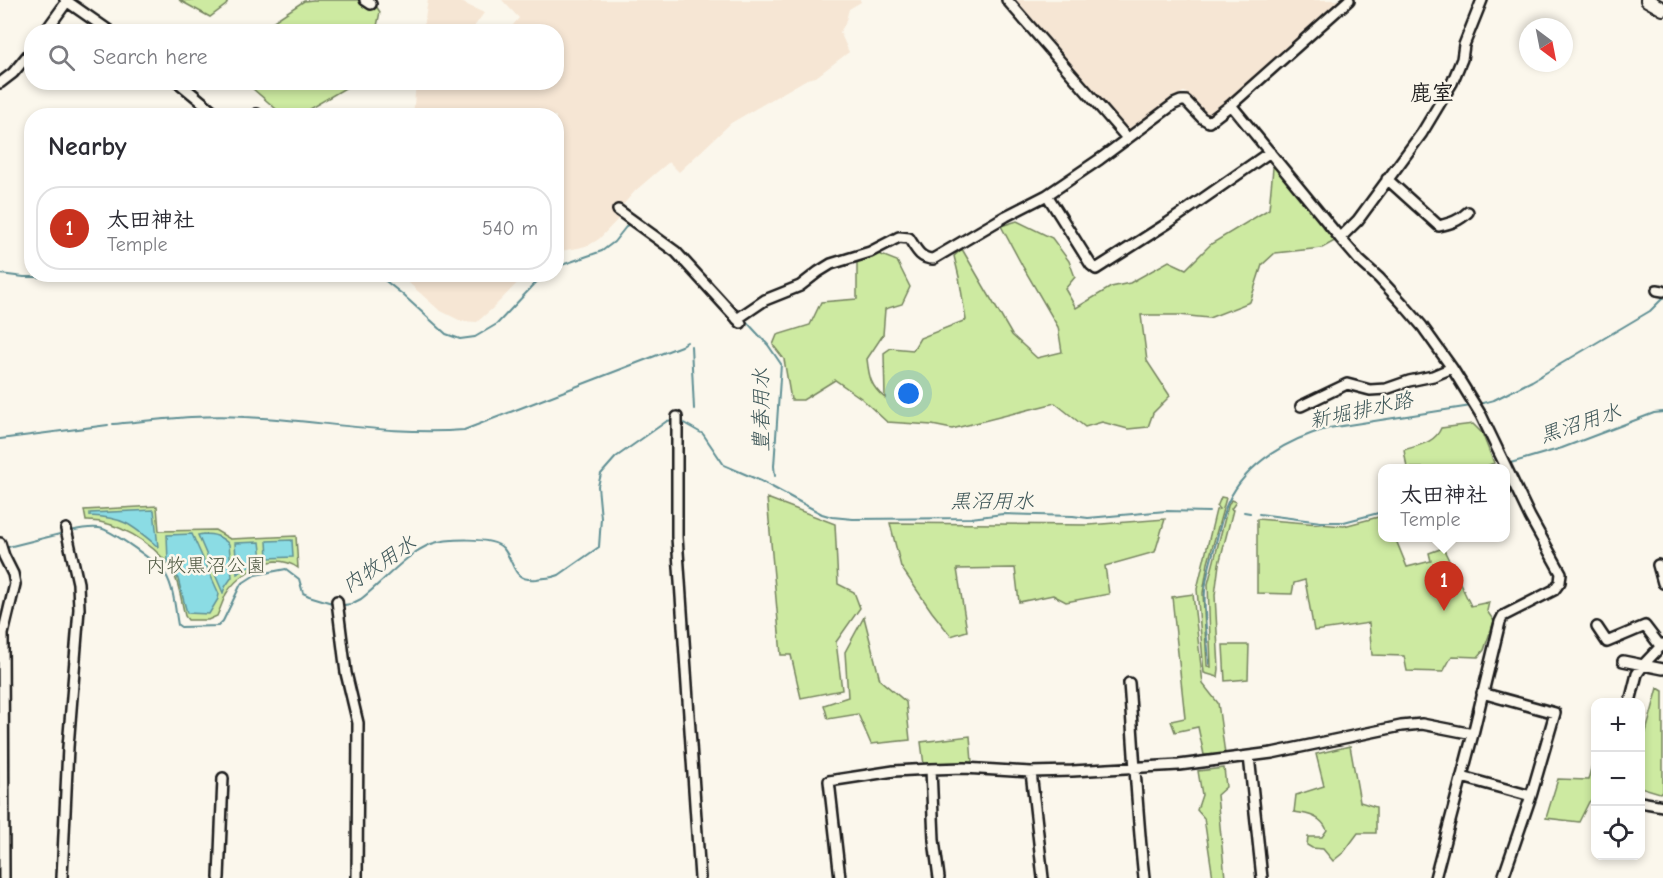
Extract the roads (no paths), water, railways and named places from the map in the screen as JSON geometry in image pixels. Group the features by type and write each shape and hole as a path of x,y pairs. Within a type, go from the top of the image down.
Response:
{"main road":[{"path":"1647,0 1663,9"}],"street":[{"path":"50,24 66,0 100,24"},
{"path":"1007,0 1126,138"},
{"path":"618,210 676,252 739,321 765,300 800,286 831,264 870,252 899,237 909,238 920,256 933,259 1047,195 1181,101 1186,101 1209,122 1349,0"},
{"path":"1340,238 1358,220 1422,133 1452,83 1482,0"},
{"path":"0,83 13,73 24,60"},
{"path":"187,90 207,108"},
{"path":"1231,105 1359,260 1379,278 1422,326 1469,394 1505,464"},
{"path":"1047,195 1091,265 1096,269 1177,217 1270,152"},
{"path":"1388,178 1439,226 1462,218 1468,212"},
{"path":"1301,406 1347,384 1370,390 1386,389 1433,376 1452,368"},
{"path":"677,417 677,537 700,878"},
{"path":"1435,878 1503,616 1554,590 1560,582 1561,573 1510,475"},
{"path":"62,878 68,747 79,609 78,583 66,529"},
{"path":"0,543 14,574 15,584 3,634 4,878"},
{"path":"1658,565 1663,583"},
{"path":"337,601 346,672 358,723 357,878"},
{"path":"1597,627 1607,642 1645,626 1662,646 1637,674 1630,698"},
{"path":"1623,661 1663,669"},
{"path":"1129,683 1136,769 1137,818 1144,878"},
{"path":"1482,693 1555,713 1503,878"},
{"path":"840,878 829,781 894,771 931,769 964,768 1031,772 1136,769 1211,762 1272,753 1422,724 1473,734"},
{"path":"1249,756 1262,878"},
{"path":"931,769 934,840 939,878"},
{"path":"1031,772 1043,878"},
{"path":"1462,777 1531,795"},
{"path":"219,878 223,778"},
{"path":"1645,803 1663,806"}],"water":[{"path":"154,510 158,547 127,524 111,518 90,516 90,513"},
{"path":"192,534 219,594 209,614 187,613 178,579 168,563 167,535"},
{"path":"198,535 217,536 229,544 232,577 223,593"},
{"path":"292,540 293,557 268,558 267,541"},
{"path":"260,542 262,559 237,574 235,543"}],"waterway":[{"name":"豊春用水","path":"637,217 668,240"},
{"name":"豊春用水","path":"564,264 602,251 614,242 629,223"},
{"name":"豊春用水","path":"702,273 737,311"},
{"name":"豊春用水","path":"0,274 24,277"},
{"name":"豊春用水","path":"387,282 446,334 460,339 475,337 497,324 536,282"},
{"name":"新堀排水路","path":"1479,404 1494,400 1532,381 1650,311 1663,298"},
{"name":"豊春用水","path":"745,320 768,345 781,364 775,476"},
{"path":"113,424 228,416 410,431 464,430 687,342"},
{"path":"691,346 694,409"},
{"name":"新堀排水路","path":"1209,664 1205,608 1208,574 1226,507 1246,475 1284,446 1329,428 1471,406"},
{"name":"黒沼用水","path":"1507,464 1562,448 1654,413 1663,412"},
{"name":"内牧用水","path":"344,605 361,599 422,548 447,541 479,540 497,544 503,548 515,570 523,578 537,579 559,575 599,547 601,518 598,486 601,474 616,457 667,421 673,420"},
{"name":"黒沼用水","path":"682,422 703,434 724,465 832,517 853,519 971,518 1003,514 1088,518 1166,511 1209,512"},
{"path":"0,439 108,425"},
{"name":"黒沼用水","path":"1244,512 1250,513"},
{"name":"黒沼用水","path":"1259,514 1321,522 1344,522 1378,513"},
{"name":"内牧用水","path":"71,531 99,528 146,556 162,570 169,581 178,625 181,627 218,626 223,621 241,584 255,575 286,569 299,579 303,593 332,603"},
{"name":"内牧用水","path":"4,548 60,534"}],"place":[{"name":"太田神社","path":"1444,611"}],"district":[{"name":"鹿室","path":"1432,93"}],"park label":[{"name":"内牧黒沼公園","path":"206,565"}]}
